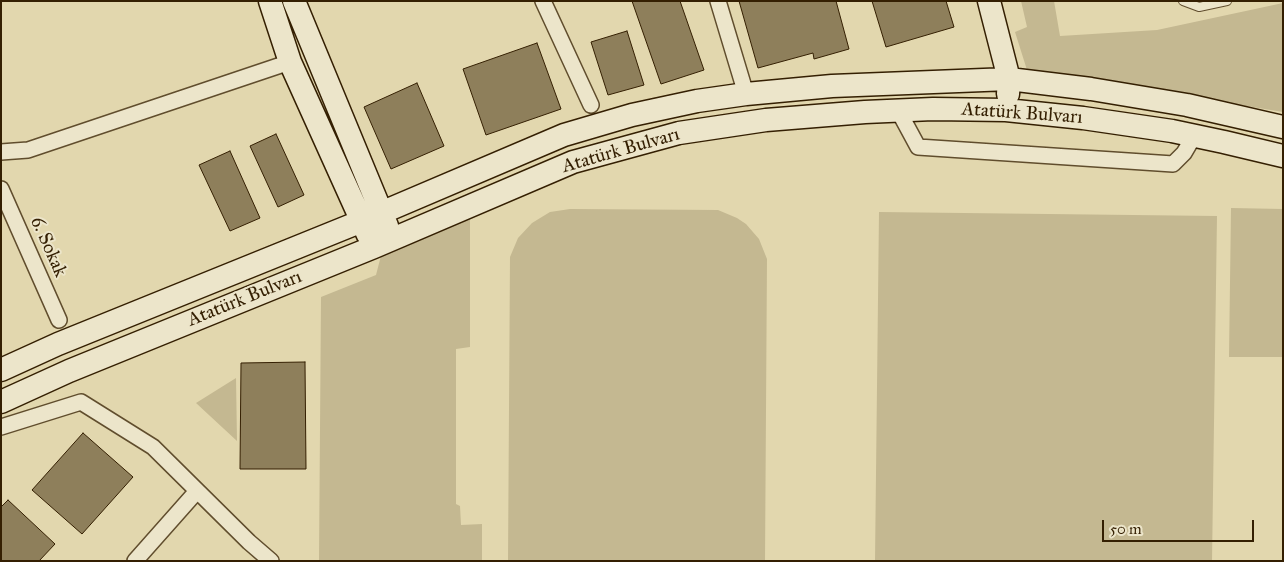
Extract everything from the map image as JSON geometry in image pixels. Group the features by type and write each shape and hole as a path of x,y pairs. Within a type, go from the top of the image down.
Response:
{"street":[{"path":"270,1 290,62 372,216"},
{"path":"294,1 383,243"},
{"path":"543,1 591,105"},
{"path":"718,1 746,94"},
{"path":"989,1 1009,79 1006,110"},
{"path":"1,152 28,150 290,62"},
{"name":"Atatürk Bulvarı","path":"1,370 58,344 372,216 564,135 632,115 698,101 746,94 832,86 1009,79 1091,89 1188,105 1283,127"},
{"path":"898,110 918,147 1173,164 1184,153 1194,136"},
{"name":"Atatürk Bulvarı","path":"1,402 69,370 383,243 573,162 671,135 766,120 898,110 1006,110 1083,118 1194,136 1283,156"},
{"name":"6. Sokak","path":"1,190 59,320"},
{"path":"1,426 81,402 153,447 249,542 271,561"},
{"path":"135,561 197,491"}],"lane":[{"path":"1183,1 1199,7 1227,1"}],"shaded area":[{"path":"1021,1 1054,1 1060,36 1157,30 1283,3 1283,112 1027,70 1015,32 1027,27"},
{"path":"1231,208 1283,209 1283,357 1229,357"},
{"path":"570,209 718,210 746,224 759,239 767,259 765,561 508,561 510,257 518,238 532,223 550,212"},
{"path":"470,211 470,347 456,349 456,504 460,506 461,525 482,524 482,561 319,561 321,297 376,275 383,248"},
{"path":"879,212 1217,216 1212,561 875,561"},
{"path":"236,378 237,441 196,403"}],"building":[{"path":"632,1 680,1 704,70 661,84"},
{"path":"739,1 836,1 849,49 814,59 813,53 758,68"},
{"path":"872,1 946,1 954,27 886,47"},
{"path":"627,31 644,85 608,95 591,42"},
{"path":"537,43 561,109 486,135 463,69"},
{"path":"417,83 444,146 391,169 364,107"},
{"path":"276,134 304,195 278,207 250,146"},
{"path":"230,151 260,218 230,231 199,165"},
{"path":"305,362 306,469 240,469 241,363"},
{"path":"83,433 133,477 82,534 32,490"},
{"path":"8,500 55,544 39,561 1,561 1,507"}]}
